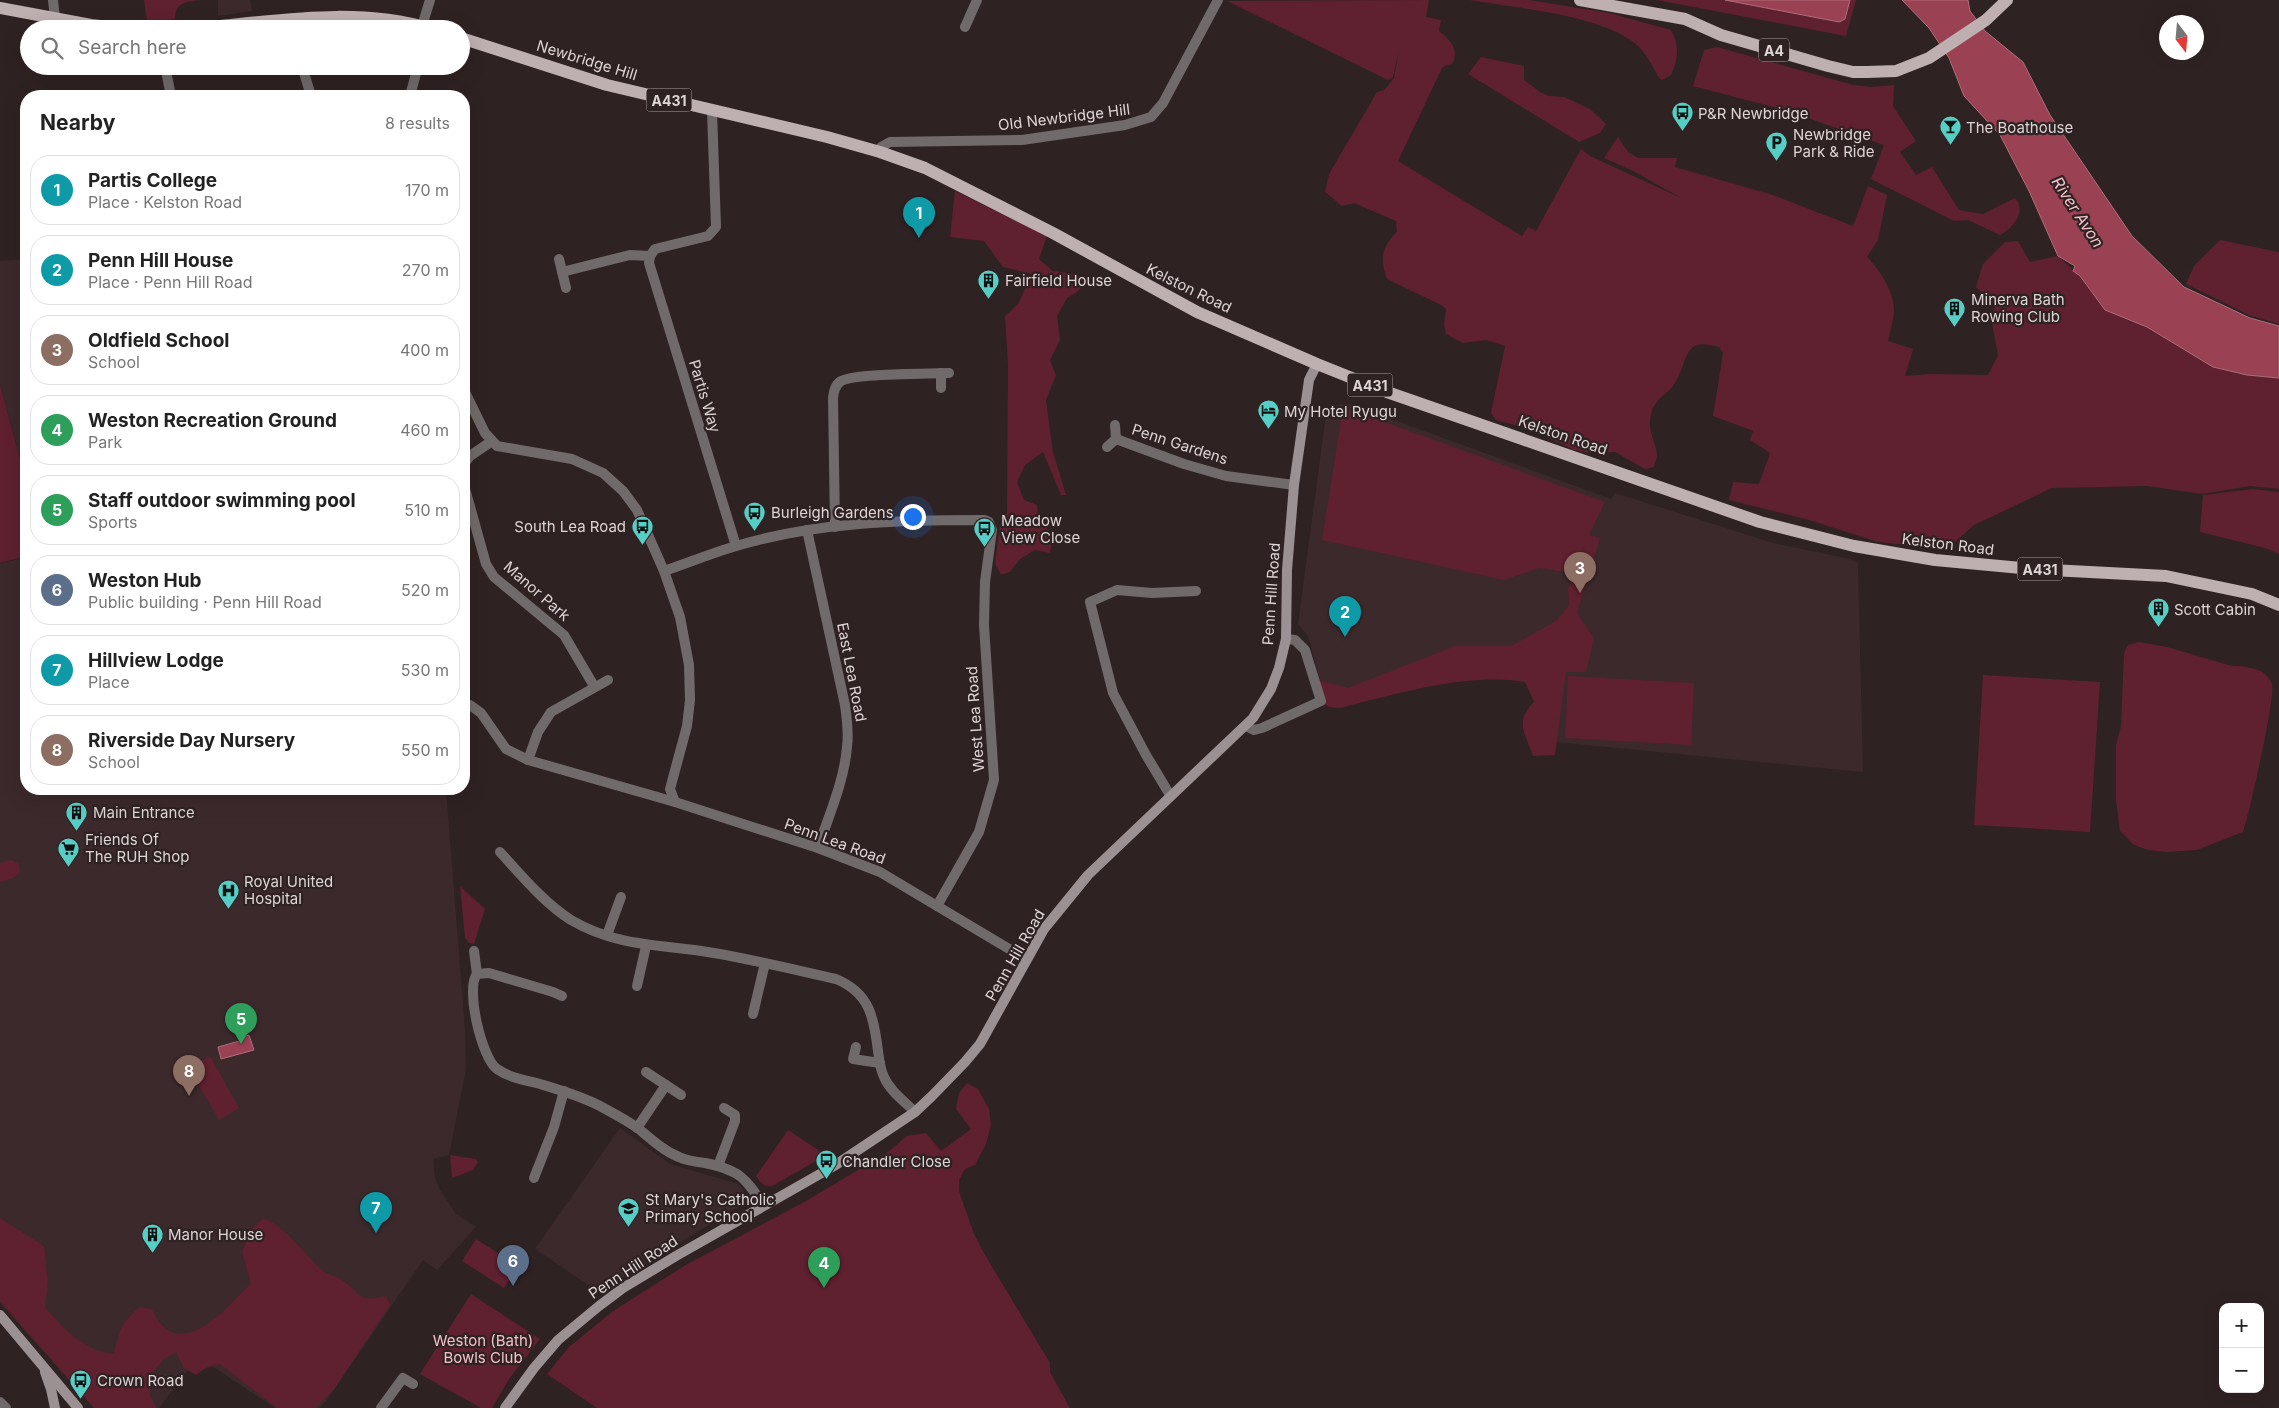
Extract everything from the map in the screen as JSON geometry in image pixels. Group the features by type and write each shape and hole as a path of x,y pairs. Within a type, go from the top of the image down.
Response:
{"main road":[{"name":"A4","path":"1580,0 1685,19 1721,35 1853,72 1896,71 1923,61 1986,20 2007,0"},
{"path":"0,8 68,20"},
{"path":"332,20 362,18 393,20"},
{"name":"Newbridge Hill","path":"470,41 607,85 827,137 880,152"},
{"name":"Kelston Road","path":"880,152 951,180 1197,312 1317,364 1387,392 1727,511 1802,534 1897,554 1935,560 2023,568 2166,576 2252,594 2279,605"}],"street":[{"path":"53,0 55,18"},
{"path":"428,20 430,0"},
{"path":"965,27 977,0"},
{"name":"Old Newbridge Hill","path":"880,152 884,144 890,142 1022,140 1125,125 1144,120 1156,112 1163,103 1218,0"},
{"path":"167,75 170,90"},
{"path":"305,75 309,90"},
{"path":"412,90 416,75"},
{"path":"562,272 630,255 650,256 655,249 708,236 716,227 712,110"},
{"name":"Partis Way","path":"650,256 651,275 736,546"},
{"path":"559,259 566,288"},
{"name":"Penn Hill Road","path":"506,1408 544,1355 574,1325 623,1288 763,1205 834,1166 915,1112 950,1079 980,1044 1026,958 1044,929 1088,875 1170,795 1246,726 1271,689 1279,668 1286,640 1288,570 1294,485 1309,380 1317,364"},
{"path":"664,571 736,546 807,530 835,526 833,398 835,387 839,382 856,378 945,373 941,388"},
{"path":"470,402 486,433 497,446 572,459 603,473 623,491 637,510 664,571 680,617 689,665 690,700 687,726 670,789 675,802"},
{"name":"Penn Gardens","path":"1115,425 1116,439"},
{"name":"Penn Gardens","path":"1116,439 1184,464 1226,476 1294,485"},
{"name":"Penn Gardens","path":"1107,447 1116,439"},
{"path":"470,456 492,441"},
{"name":"Manor Park","path":"470,507 486,564 494,577 564,634 594,686"},
{"name":"West Lea Road","path":"835,526 884,522 984,520 989,522 992,530 985,582 984,624 994,780 980,832 937,906"},
{"name":"East Lea Road","path":"807,530 848,726 844,770 818,848"},
{"path":"1170,795 1112,693 1090,602 1117,590 1152,593 1196,591"},
{"path":"1246,726 1254,730 1262,728 1321,701 1304,650 1295,640 1286,640"},
{"path":"470,705 481,713 506,749 528,760 538,732 551,712 594,686 608,680"},
{"name":"Penn Lea Road","path":"528,760 675,802 818,848 880,872 1026,958"},
{"path":"500,852 555,908 571,920 625,942 646,946 706,951 836,979 849,984 869,1007 874,1019 880,1063 888,1085 915,1112"},
{"path":"607,935 621,897"},
{"path":"637,986 646,946"},
{"path":"474,951 477,974 472,984 475,1013 489,1060 495,1068 511,1076 564,1091 600,1106 637,1128 664,1150 682,1159 718,1166 746,1179 763,1205"},
{"path":"753,1014 765,963"},
{"path":"477,974 489,973 562,996"},
{"path":"856,1047 852,1059 880,1063"},
{"path":"646,1072 681,1095"},
{"path":"637,1128 666,1085"},
{"path":"534,1178 554,1127 564,1091"},
{"path":"718,1166 735,1122 735,1115 724,1108"},
{"path":"0,1315 78,1408"},
{"path":"42,1364 51,1389 55,1408"},
{"path":"381,1408 403,1378 413,1384"},
{"path":"0,1402 6,1408"}],"shaded area":[{"path":"218,0 250,0 252,11 218,16"},
{"path":"20,259 20,457 0,385 0,261"},
{"path":"1347,403 1611,499 1615,493 1773,543 1850,559 1858,563 1863,772 1556,742 1547,655 1325,696 1308,636 1298,624 1327,407"},
{"name":"Royal United Hospital","path":"20,559 20,795 446,795 465,1030 466,1069 449,1155 433,1159 435,1178 440,1190 456,1214 476,1227 437,1270 423,1260 327,1400 319,1408 275,1408 198,1357 159,1408 94,1408 0,1303 0,564"},
{"name":"St Mary's Catholic Primary School","path":"620,1128 670,1164 738,1184 747,1198 743,1204 607,1287 599,1289 590,1286 535,1249"}],"green space":[{"path":"144,0 199,0 179,6 175,19 147,20"},
{"path":"1429,0 1426,17 1441,20 1439,31 1453,45 1455,54 1452,64 1442,68 1398,161 1522,236 1528,227 1536,231 1581,149 1590,156 1683,199 1633,171 1604,158 1618,137 1628,152 1638,158 1677,158 1675,167 1773,195 1853,226 1868,186 1887,195 1878,240 1867,257 1885,281 1893,302 1893,317 1888,341 1913,349 1905,376 1930,374 1988,375 1998,355 1992,323 1994,306 1976,287 1983,264 2005,242 2018,241 2030,262 2058,256 2080,277 2105,310 2147,327 2213,367 2247,375 2279,378 2279,489 2250,486 2202,494 2147,486 2052,488 1974,525 1947,549 1878,542 1809,520 1729,500 1733,482 1759,484 1770,453 1750,440 1753,431 1713,416 1723,353 1719,347 1707,344 1693,347 1673,386 1657,402 1651,413 1650,426 1657,452 1654,467 1645,469 1615,452 1591,453 1574,450 1530,429 1496,420 1491,413 1505,346 1486,340 1463,343 1446,334 1444,325 1446,309 1387,279 1383,266 1383,254 1388,243 1397,232 1396,221 1354,203 1342,206 1325,192 1329,174 1377,92 1384,90 1394,78 1399,50 1393,77 1388,80 1227,1"},
{"path":"1469,0 1529,0 1609,13 1671,30 1677,47 1675,64 1671,75 1662,80 1648,58 1632,41 1597,24 1554,13"},
{"path":"1657,0 1856,0 1846,36"},
{"path":"1717,47 1853,85 1871,87 1894,85 1893,106 1916,141 1900,152 1916,175 1932,167 1959,210 1983,214 2015,198 2020,209 2017,219 2010,228 2000,235 1968,220 1954,221 1871,179 1884,145 1785,110 1693,86 1704,50"},
{"path":"1481,57 1524,66 1524,80 1540,92 1549,96 1564,97 1590,109 1606,124 1600,133 1579,142 1468,74"},
{"path":"955,191 1047,236 1039,259 1053,271 1069,273 1088,279 1077,292 1067,298 1057,316 1060,340 1050,360 1056,375 1046,400 1053,452 1066,495 1061,495 1043,452 1025,465 1017,482 1024,500 1037,505 1039,524 1054,533 1050,553 1035,550 1020,559 1010,572 1001,575 995,563 1000,524 1007,513 1008,364 1005,316 1018,304 1032,274 1003,267 984,241 950,237"},
{"path":"2220,240 2279,252 2279,324 2249,315 2186,284 2194,266"},
{"path":"0,385 20,459 20,558 0,563"},
{"path":"1343,407 1605,502 1589,535 1600,538 1577,613 1594,638 1586,672 1566,672 1555,755 1533,756 1523,728 1524,716 1534,702 1525,682 1480,680 1456,682 1408,691 1340,708 1329,707 1321,701 1318,680 1348,688 1455,646 1511,646 1556,621 1569,605 1568,590 1587,541 1572,573 1539,568 1504,580 1322,540"},
{"path":"2253,489 2279,492 2279,554 2265,548 2200,532 2203,495"},
{"path":"2139,642 2167,647 2232,666 2255,669 2265,674 2272,684 2266,732 2243,832 2197,850 2167,852 2148,850 2134,845 2120,831 2116,800 2116,745 2121,726 2124,653 2128,645"},
{"path":"1983,675 2100,682 2090,832 1974,825"},
{"path":"1568,676 1694,683 1691,745 1565,738"},
{"path":"11,860 19,864 20,872 13,878 0,882 0,863"},
{"path":"460,886 485,909 474,944 469,943 465,938"},
{"path":"210,1056 239,1108 219,1120 189,1068"},
{"path":"967,1083 978,1089 989,1109 991,1125 986,1144 975,1165 965,1169 959,1180 959,1191 974,1234 1050,1363 1050,1372 1070,1408 597,1408 547,1374 569,1347 613,1311 684,1266 806,1201 888,1152 907,1136 926,1133 941,1151 971,1129 956,1109 959,1093"},
{"path":"788,1130 826,1155 774,1185 765,1185 756,1176"},
{"path":"450,1155 476,1159 478,1162 473,1170 452,1178"},
{"path":"0,1218 44,1246 48,1283 45,1307 75,1338 94,1349 104,1352 114,1354 125,1322 140,1307 152,1309 162,1326 174,1333 188,1333 202,1328 215,1318 251,1283 242,1252 252,1229 264,1218 288,1235 324,1272 342,1280 365,1298 386,1296 390,1305 334,1389 315,1408 277,1408 220,1364 206,1368 196,1375 184,1368 176,1352 164,1359 150,1375 150,1395 156,1408 94,1408 0,1301"},
{"path":"476,1239 518,1266 504,1288 462,1261"},
{"name":"Weston (Bath) Bowls Club","path":"471,1294 540,1339 509,1379 492,1408 481,1408 420,1374"}],"water":[{"path":"1725,0 1850,0 1845,19 1839,22"},
{"name":"River Avon","path":"1902,0 1968,0 1970,11 1985,31 2023,62 2050,115 2132,236 2184,287 2250,318 2279,326 2279,378 2247,375 2213,367 2147,327 2105,310 2080,276 2073,271 2075,266 2058,256 2029,191 2000,135 1964,96 1949,58 1929,28"},
{"path":"249,1035 254,1050 221,1059 218,1047 243,1040 243,1037"}],"place":[{"name":"P&R Newbridge","path":"1682,132"},
{"name":"The Boathouse","path":"1950,146"},
{"name":"Newbridge Park & Ride","path":"1777,162"},
{"name":"Partis College","path":"919,238"},
{"name":"Fairfield House","path":"989,299"},
{"name":"Minerva Bath Rowing Club","path":"1955,327"},
{"name":"My Hotel Ryugu","path":"1268,430"},
{"name":"Burleigh Gardens","path":"755,531"},
{"name":"South Lea Road","path":"642,545"},
{"name":"Meadow View Close","path":"985,548"},
{"name":"Oldfield School","path":"1580,593"},
{"name":"Scott Cabin","path":"2158,628"},
{"name":"Penn Hill House","path":"1345,637"},
{"name":"Main Entrance","path":"77,831"},
{"name":"Friends Of The RUH Shop","path":"69,867"},
{"name":"Royal United Hospital","path":"228,909"},
{"name":"Staff outdoor swimming pool","path":"241,1044"},
{"name":"Riverside Day Nursery","path":"189,1096"},
{"name":"Chandler Close","path":"826,1180"},
{"name":"St Mary's Catholic Primary School","path":"629,1227"},
{"name":"Hillview Lodge","path":"376,1233"},
{"name":"Manor House","path":"152,1253"},
{"name":"Weston Hub","path":"513,1286"},
{"name":"Weston Recreation Ground","path":"824,1288"},
{"name":"Crown Road","path":"81,1399"}]}
